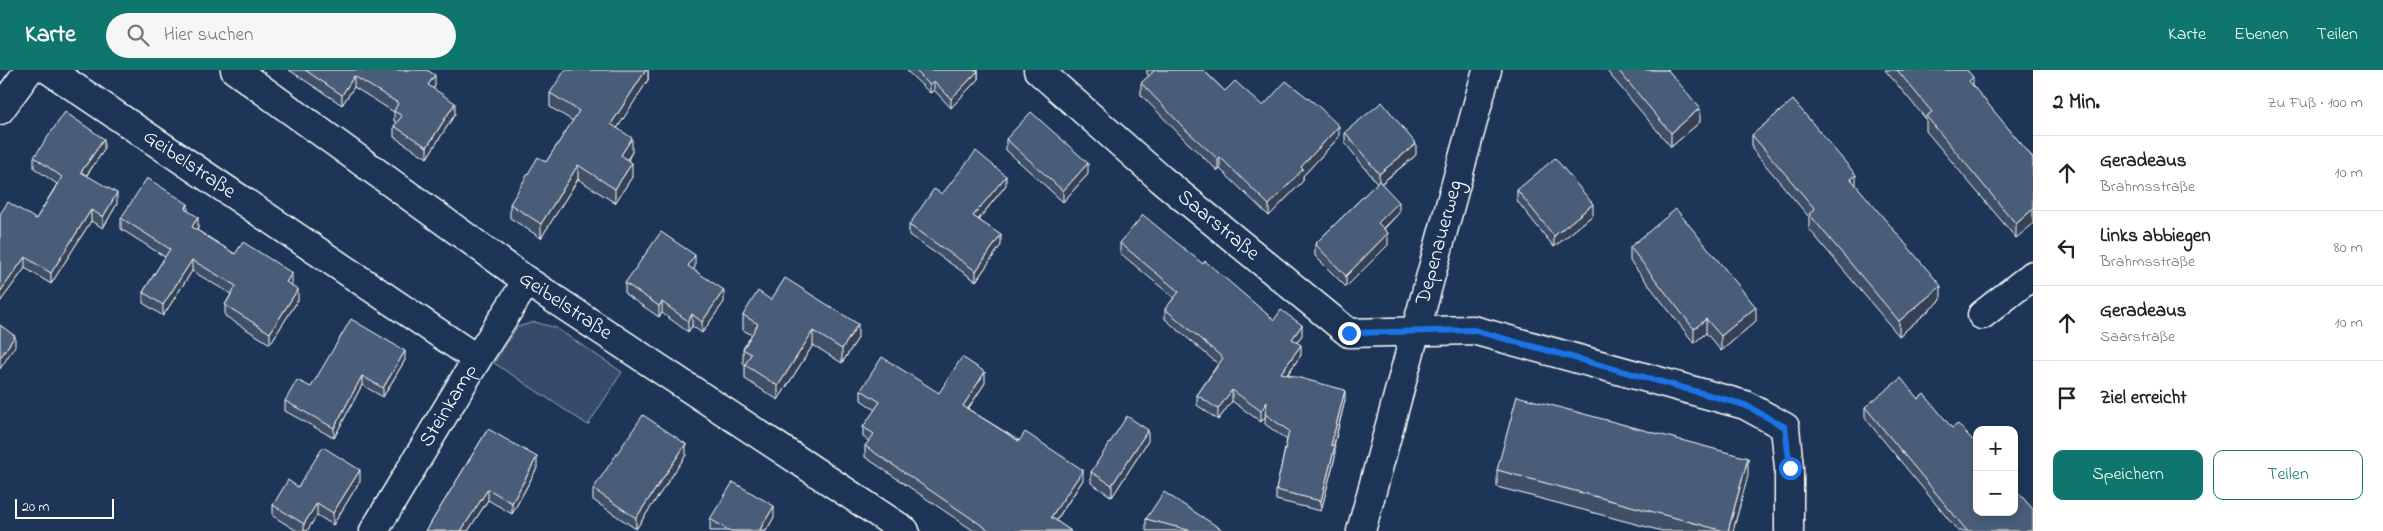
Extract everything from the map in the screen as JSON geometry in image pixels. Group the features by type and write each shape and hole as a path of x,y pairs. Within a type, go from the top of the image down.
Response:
{"street":[{"path":"0,110 28,70"},
{"name":"Geibelstraße","path":"49,70 477,359"},
{"name":"Geibelstraße","path":"235,70 527,281 905,531"},
{"name":"Saarstraße","path":"1038,70 1161,179 1349,333 1473,330 1745,405 1785,427 1790,468 1789,531"},
{"name":"Depenauerweg","path":"1361,531 1487,70"},
{"path":"1982,315 2033,275"},
{"name":"Steinkamp","path":"374,531 477,359 527,281"}],"shaded area":[{"path":"535,322 556,328 622,372 588,425 494,363 517,327"}],"building":[{"path":"305,70 427,70 435,75 428,85 455,103 427,147 394,126 402,116 394,111 398,103 354,76 342,95"},
{"path":"565,70 646,70 611,124 632,138 621,155 632,163 615,189 578,165 541,224 510,204 538,157 546,162 579,111 550,93"},
{"path":"915,70 978,71 951,99 934,81 930,85"},
{"path":"1155,70 1203,70 1225,91 1235,81 1263,106 1286,81 1317,105 1339,126 1301,167 1303,169 1269,205 1220,157 1218,159 1187,131 1141,83"},
{"path":"1618,70 1668,70 1700,108 1671,133"},
{"path":"1897,70 1967,70 1973,77 1969,81 2033,158 2033,209 2016,224 1926,116 1932,112"},
{"path":"1793,100 1856,175 1851,179 1941,286 1899,321 1809,214 1815,209 1752,135"},
{"path":"1382,102 1416,144 1379,174 1345,132"},
{"path":"65,112 104,139 81,172 117,193 103,217 91,210 51,273 25,257 0,292 0,214 8,202 36,219 62,177 34,157"},
{"path":"1031,112 1088,163 1063,191 1006,139"},
{"path":"976,151 1006,176 973,216 1001,235 976,271 909,225 934,189 942,194"},
{"path":"1555,158 1593,204 1554,236 1517,190"},
{"path":"147,178 188,204 185,209 198,217 192,227 235,254 243,242 292,273 286,282 298,289 270,333 225,305 236,286 192,260 163,305 143,292 170,249 121,218"},
{"path":"1379,181 1399,202 1378,223 1388,233 1346,276 1315,244"},
{"path":"1676,209 1756,307 1721,336 1706,319 1694,329 1630,247"},
{"path":"1143,215 1203,264 1205,261 1274,320 1281,310 1302,325 1292,339 1301,345 1281,373 1345,390 1331,445 1335,446 1321,501 1276,490 1289,431 1265,414 1267,402 1261,411 1232,390 1218,409 1197,395 1223,358 1165,309 1179,292 1120,243"},
{"path":"661,232 695,255 688,266 724,290 702,322 692,314 688,321 662,302 659,306 625,283"},
{"path":"785,278 858,324 842,349 813,331 778,386 745,365 751,354 743,349 758,324 743,315 758,291 771,300"},
{"path":"351,319 405,351 383,388 362,376 334,428 285,401 297,380 311,387"},
{"path":"0,325 15,336 0,358"},
{"path":"882,357 939,393 962,357 985,372 963,406 1019,441 1025,432 1083,470 1051,517 1071,531 990,531 865,446 874,434 863,427 880,402 861,390"},
{"path":"1901,378 1918,399 1924,394 1952,428 1958,424 1973,441 1973,516 2018,516 2018,492 2033,509 2033,531 1967,531 1865,407"},
{"path":"1517,396 1748,458 1728,531 1497,470"},
{"path":"643,415 686,444 636,518 593,489"},
{"path":"1127,416 1148,430 1112,485 1091,472"},
{"path":"488,429 537,457 512,503 488,489 461,531 426,531"},
{"path":"323,447 360,470 333,513 317,503 304,524 273,505 288,480 298,487"},
{"path":"733,482 774,506 759,531 730,531 710,519"},
{"path":"1164,492 1224,531 1192,531 1146,519"}],"route":[{"path":"1349,333 1473,330 1745,405 1785,427 1790,468"}]}
